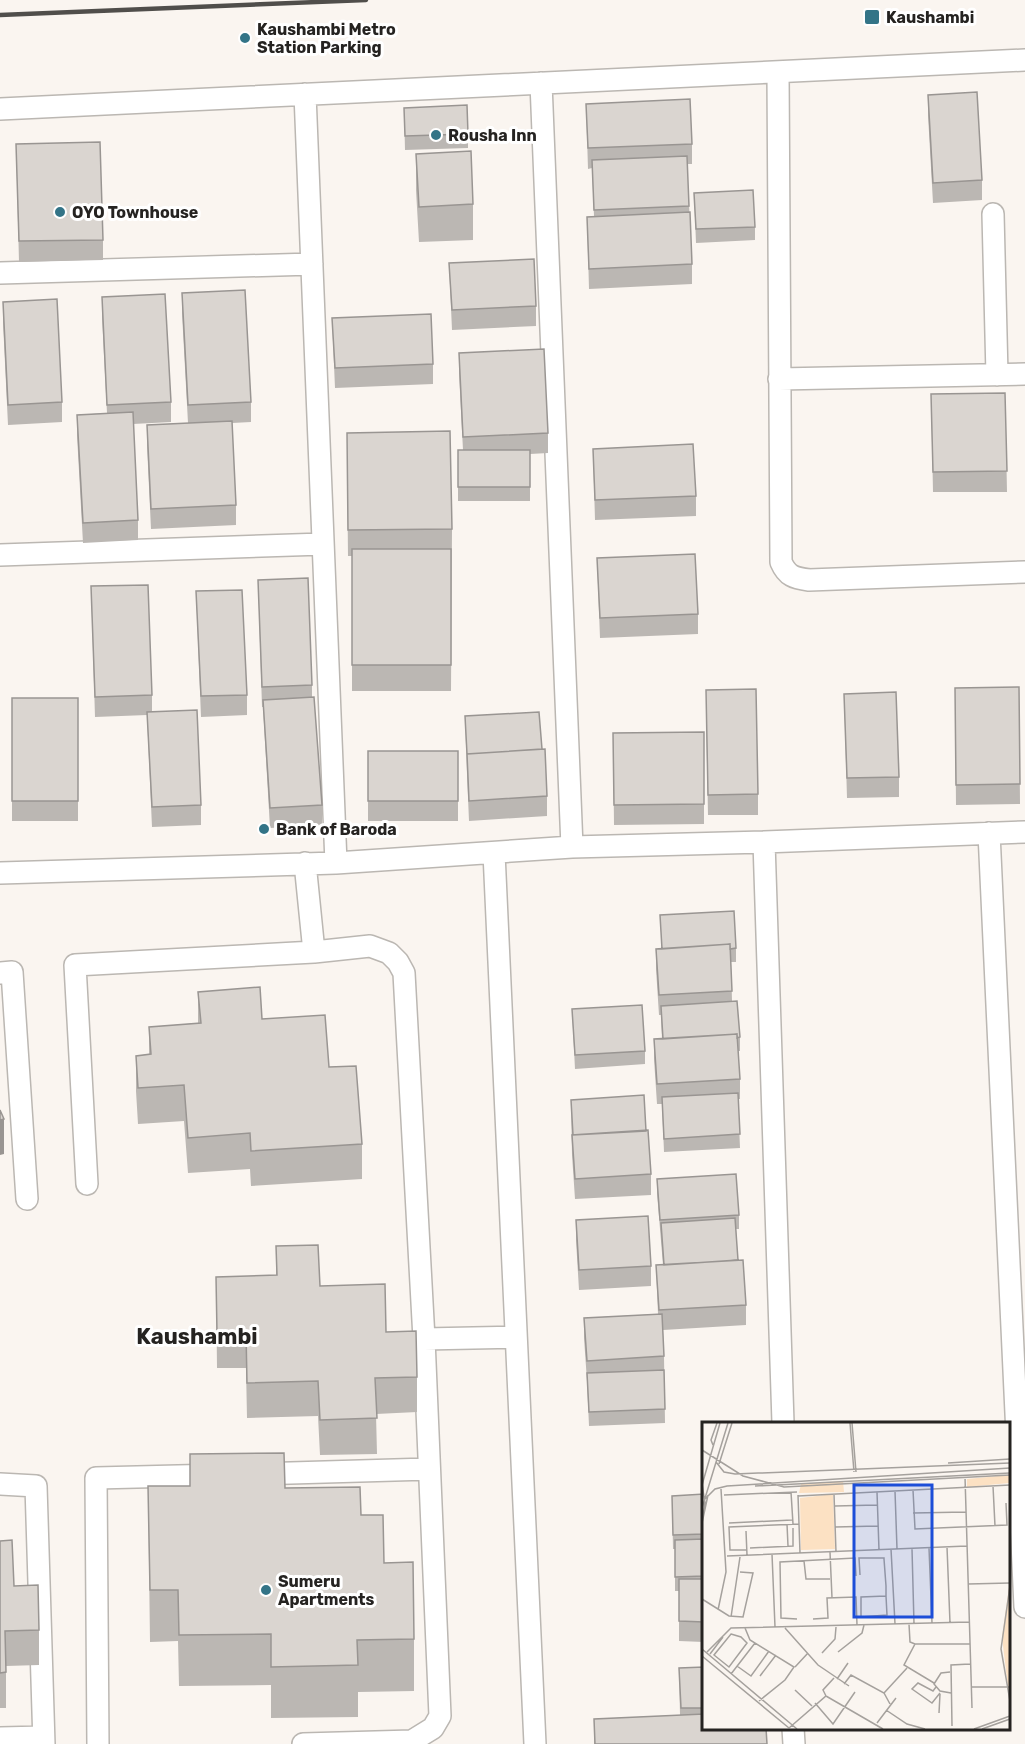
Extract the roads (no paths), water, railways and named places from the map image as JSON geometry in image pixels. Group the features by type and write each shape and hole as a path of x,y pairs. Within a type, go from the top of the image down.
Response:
{"street":[{"path":"0,109 1025,60"},
{"path":"778,72 781,562 786,573 797,579 809,580 1025,572"},
{"path":"542,83 572,847"},
{"path":"304,94 336,863"},
{"path":"993,214 997,375"},
{"path":"0,273 312,264"},
{"path":"779,379 1025,374"},
{"path":"0,555 323,544"},
{"path":"0,873 336,863 572,847 1025,832"},
{"path":"989,833 1025,1607"},
{"path":"764,842 783,1422"},
{"path":"494,853 535,1744"},
{"path":"305,864 314,952"},
{"path":"87,1184 75,965 314,952 370,946 388,953 398,962 404,973 424,1339 440,1716 432,1728 412,1741 303,1744"},
{"path":"0,973 12,972 27,1199"},
{"path":"424,1339 516,1337"},
{"path":"98,1744 96,1478 429,1469"},
{"path":"0,1484 36,1486 44,1741 0,1738"}],"railway":[{"path":"0,15 366,0"}],"place":[{"name":"Kaushambi","path":"872,17"},
{"name":"Kaushambi Metro Station Parking","path":"245,38"},
{"name":"Rousha Inn","path":"436,135"},
{"name":"OYO Townhouse","path":"60,212"},
{"name":"Bank of Baroda","path":"264,829"},
{"name":"Sumeru Apartments","path":"266,1590"}],"district":[{"name":"Kaushambi","path":"197,1336"}]}
